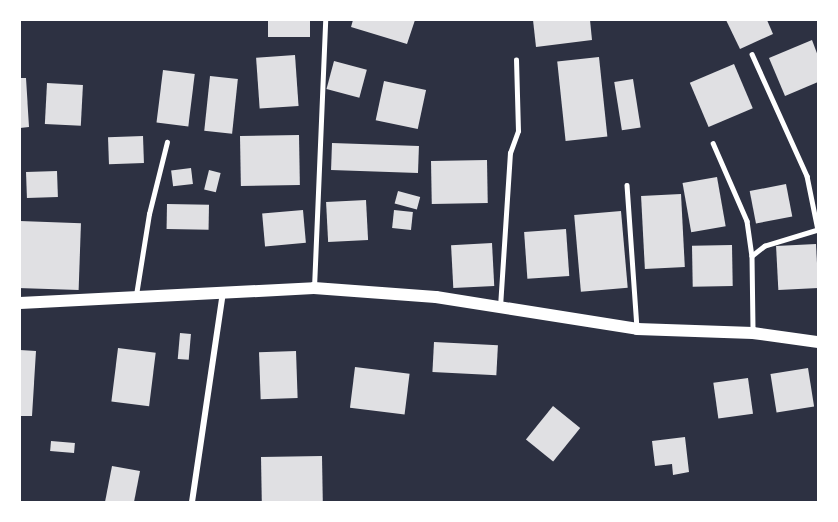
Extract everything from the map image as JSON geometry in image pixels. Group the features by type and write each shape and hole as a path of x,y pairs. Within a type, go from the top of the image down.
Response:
{"main road":[{"path":"20,303 314,288 436,297 637,328 753,333 819,342"}],"street":[{"path":"192,502 223,292"}],"lane":[{"path":"314,288 325,20"},
{"path":"752,54 807,176 818,230 765,246 752,256"},
{"path":"500,307 510,153 518,131 516,60"},
{"path":"136,296 149,214 167,142"},
{"path":"713,143 747,220 752,256 753,333"},
{"path":"627,185 637,328"}],"building":[{"path":"268,20 310,20 310,37 268,37"},
{"path":"353,20 415,20 407,44 351,27"},
{"path":"533,20 590,20 592,40 536,47"},
{"path":"726,20 767,20 773,34 740,49"},
{"path":"812,40 818,56 818,82 785,96 769,58"},
{"path":"295,55 299,106 260,109 256,58"},
{"path":"599,57 607,137 566,141 557,61"},
{"path":"334,61 367,70 359,98 326,89"},
{"path":"734,64 753,108 709,127 690,83"},
{"path":"163,70 195,74 188,127 157,123"},
{"path":"210,76 238,79 232,134 204,131"},
{"path":"20,78 26,78 29,127 20,128"},
{"path":"633,79 641,127 622,130 614,82"},
{"path":"384,81 426,90 418,129 376,120"},
{"path":"47,83 83,85 81,126 45,124"},
{"path":"299,135 300,185 241,186 240,136"},
{"path":"143,136 144,163 109,164 108,137"},
{"path":"332,143 419,146 418,173 331,170"},
{"path":"487,160 488,203 432,204 431,161"},
{"path":"191,168 193,184 173,186 171,170"},
{"path":"209,170 221,173 216,192 204,189"},
{"path":"57,171 58,197 27,198 26,172"},
{"path":"717,177 726,226 691,232 683,183"},
{"path":"786,184 792,216 756,223 750,191"},
{"path":"398,191 420,197 417,210 395,204"},
{"path":"681,194 685,267 645,269 641,196"},
{"path":"366,200 368,240 328,242 326,202"},
{"path":"167,204 209,205 209,230 167,229"},
{"path":"303,210 306,243 265,246 262,214"},
{"path":"394,210 413,212 411,230 392,228"},
{"path":"621,211 628,288 581,292 574,215"},
{"path":"20,221 81,223 79,290 20,288"},
{"path":"566,229 569,276 527,279 524,232"},
{"path":"492,243 494,286 453,288 451,245"},
{"path":"816,244 818,288 778,290 776,246"},
{"path":"732,245 733,286 693,287 692,246"},
{"path":"180,333 191,334 189,360 178,359"},
{"path":"434,342 498,345 496,375 432,372"},
{"path":"118,348 156,353 149,406 111,402"},
{"path":"20,350 36,351 32,416 20,416"},
{"path":"296,351 298,398 261,399 259,352"},
{"path":"355,367 410,374 405,414 350,408"},
{"path":"808,368 814,407 777,412 770,374"},
{"path":"748,378 753,414 718,419 713,383"},
{"path":"553,406 580,428 553,461 526,439"},
{"path":"685,437 689,472 673,475 672,464 655,466 652,441"},
{"path":"51,441 75,443 74,453 50,451"},
{"path":"322,456 323,502 262,502 261,457"},
{"path":"112,466 140,471 134,502 105,502"}]}
